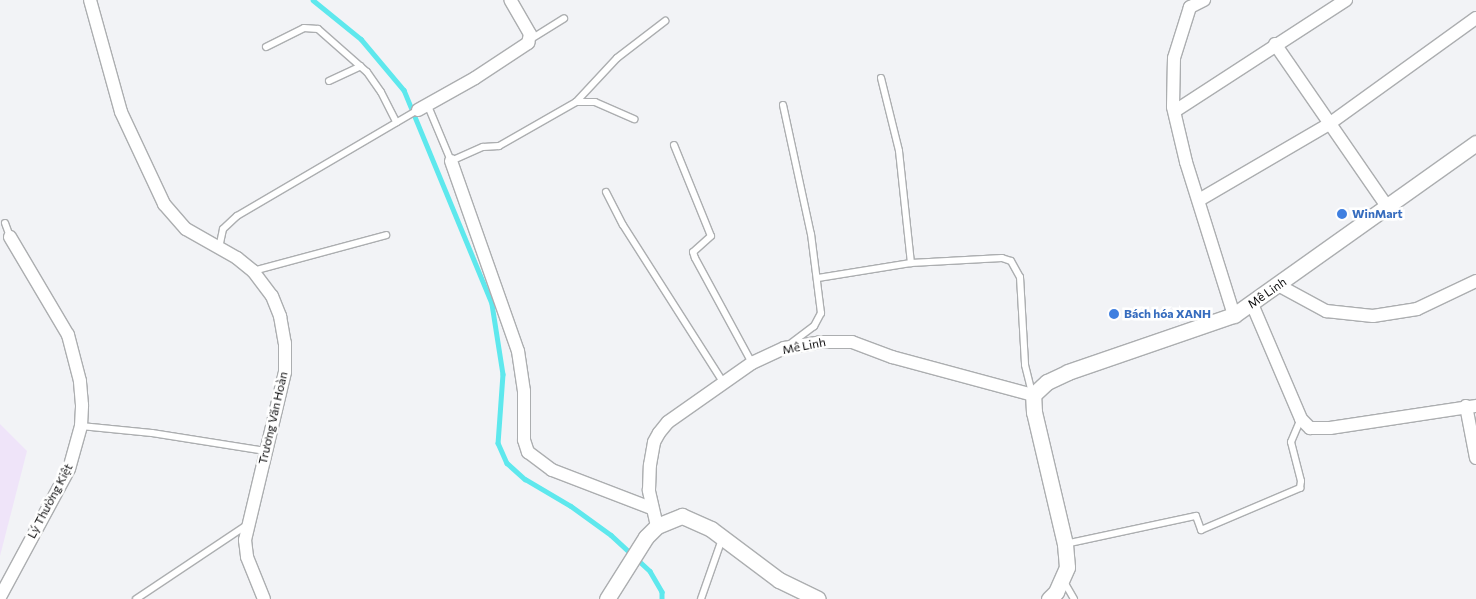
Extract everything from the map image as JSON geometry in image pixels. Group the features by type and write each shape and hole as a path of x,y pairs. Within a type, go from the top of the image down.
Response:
{"street":[{"name":"Trương Văn Hoàn","path":"90,0 118,104 150,180 175,220 253,271 264,283 277,309 286,357 281,391 247,525 247,557 264,599"},
{"path":"423,108 475,78 531,39 510,0"},
{"path":"1204,0 1190,3 1174,58 1174,111 1234,315"},
{"path":"1174,111 1275,44 1346,0"},
{"path":"1199,200 1329,124 1476,18"},
{"path":"1275,44 1386,205"},
{"name":"Mê Linh","path":"652,531 650,465 654,442 668,422 752,363 784,348 820,342 852,342 892,357 1033,395 1047,382 1068,372 1234,315 1252,304 1386,205 1476,143"},
{"path":"451,161 518,351 524,391 524,440 528,452 552,470 651,508"},
{"name":"Lý Thường Kiệt","path":"0,597 69,469 80,426 80,381 68,335 10,237"},
{"path":"1278,285 1326,311 1373,316 1417,309 1475,283"},
{"path":"1252,304 1301,419 1310,428 1330,428 1471,406 1476,458"},
{"path":"1033,395 1034,412 1065,544 1067,567 1063,579 1049,599"},
{"path":"607,599 652,531 682,516 698,521 780,580 818,599"}],"lane":[{"path":"531,39 564,18"},
{"path":"219,248 223,229 237,216 402,118 423,108 451,161 482,147 499,146 576,102 617,58 665,21"},
{"path":"266,47 311,27 336,43 361,66 381,92 396,122"},
{"path":"330,81 361,66"},
{"path":"880,78 899,151 911,263"},
{"path":"576,102 595,102 634,119"},
{"path":"783,104 818,278 821,313 818,322 784,348"},
{"path":"674,145 711,236 693,252 695,258 752,363"},
{"path":"606,192 622,225 723,382"},
{"path":"5,223 10,237"},
{"path":"253,271 386,236"},
{"path":"818,278 911,263 1002,258 1018,268 1025,365 1033,395"},
{"path":"1065,544 1196,516 1201,530 1300,488 1301,481 1291,442 1301,419"},
{"path":"80,426 152,433 266,452"},
{"path":"136,599 247,525"},
{"path":"701,599 722,538"},
{"path":"1063,579 1074,599"}],"shaded area":[{"path":"0,424 27,451 0,556"}],"waterway":[{"path":"313,0 361,39 404,90 492,304 503,374 498,443 507,463 525,479 571,506 611,535 650,571 662,592 662,599"}],"place":[{"name":"WinMart","path":"1342,214"},
{"name":"Bách hóa XANH","path":"1114,314"}]}
